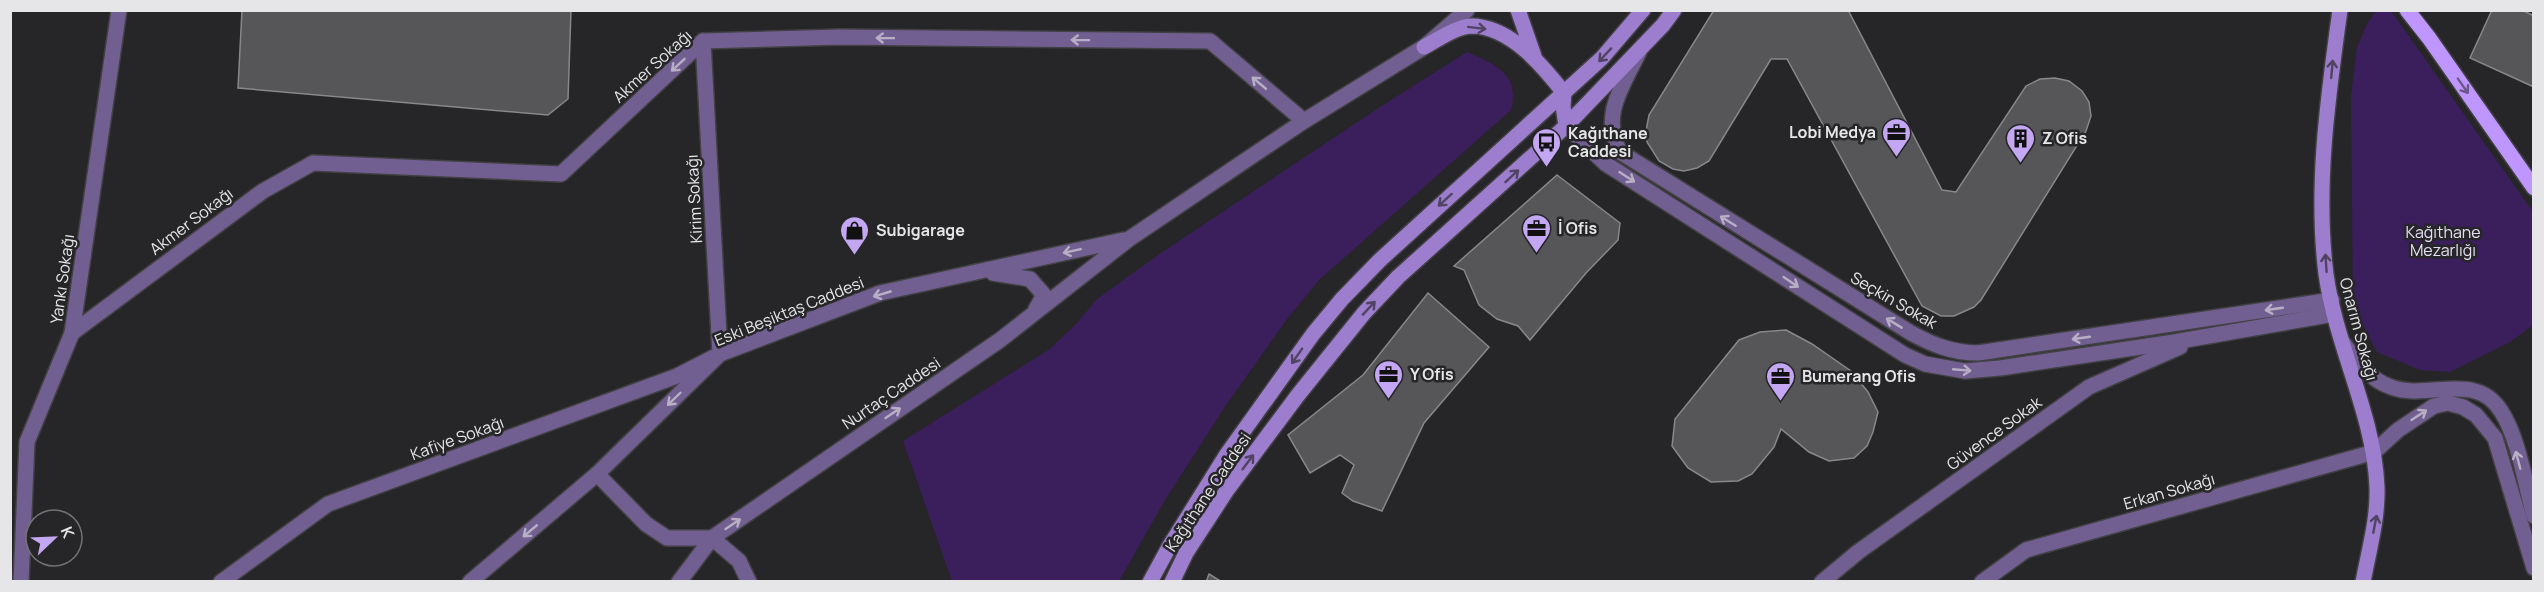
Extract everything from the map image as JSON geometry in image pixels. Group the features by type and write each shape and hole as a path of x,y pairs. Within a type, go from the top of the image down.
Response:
{"main road":[{"path":"1518,10 1534,56"},
{"name":"Kağıthane Caddesi","path":"1150,582 1227,454 1313,334 1341,299 1380,260 1602,58 1643,10"},
{"name":"Kağıthane Caddesi","path":"1172,582 1186,554 1227,490 1298,395 1364,313 1398,277 1566,126 1641,49 1674,10"},
{"name":"Onarım Sokağı","path":"2340,10 2333,56 2321,198 2326,274 2341,341 2374,452 2377,488 2376,515 2363,582"},
{"path":"2407,10 2534,188"},
{"path":"2414,10 2429,38"},
{"path":"1424,47 1459,29 1472,26 1508,38 1534,56 1564,93 1566,126"}],"street":[{"name":"Yankı Sokağı","path":"21,582 27,442 72,333 119,10"},
{"name":"Nurtaç Caddesi","path":"679,582 712,538 1000,340 1129,239 1304,121 1424,47 1467,10"},
{"name":"Akmer Sokağı","path":"72,333 262,191 313,163 561,174 703,42 840,37 1210,41 1304,121"},
{"name":"Kirim Sokağı","path":"703,42 720,354"},
{"name":"Seçkin Sokak","path":"1641,49 1613,106 1611,123 1613,140 1620,152 1911,333 1944,348 1962,353 1978,353 2333,307"},
{"path":"1566,126 1606,164 1905,355 1925,364 1965,371 2000,368 2202,337 2333,307"},
{"name":"Eski Beşiktaş Caddesi","path":"470,582 597,474 720,354 880,293 1129,239"},
{"path":"978,272 1030,279 1044,295 1031,316"},
{"name":"Güvence Sokak","path":"1822,582 1858,552 2089,387 2202,337"},
{"path":"2341,341 2361,366 2390,387 2417,392 2463,387 2491,399 2500,409 2511,431 2534,516"},
{"name":"Kafiye Sokağı","path":"220,582 328,504 677,376 720,354"},
{"path":"2374,452 2398,430 2434,406 2448,403 2463,407 2476,415 2495,438 2534,568"},
{"name":"Erkan Sokağı","path":"1982,582 2026,550 2374,452"},
{"path":"597,474 646,524 667,538 712,538 739,561 749,582"}],"green space":[{"name":"Kağıthane Mezarlığı","path":"2376,11 2391,11 2533,212 2533,325 2510,342 2450,372 2420,370 2377,352 2353,304 2351,96 2357,47 2367,24"},
{"path":"1467,52 1487,61 1509,79 1513,98 1511,110 1319,280 1287,319 1226,405 1165,500 1119,581 952,581 903,441 1050,349 1077,323 1097,299 1161,253"}],"building":[{"path":"242,10 571,10 568,99 548,115 238,88"},
{"name":"Z Ofis","path":"1714,10 1848,10 1942,190 1956,192 2026,86 2040,79 2055,78 2069,81 2082,91 2089,102 2091,116 2086,131 1981,300 1974,307 1954,316 1941,316 1922,306 1787,59 1771,59 1709,161 1697,168 1684,171 1673,169 1659,161 1647,142 1646,131 1649,115"},
{"path":"2492,10 2522,10 2534,16 2534,87 2470,58"},
{"name":"İ Ofis","path":"1557,175 1620,223 1618,240 1586,273 1530,340 1518,326 1497,319 1479,305 1464,270 1454,266"},
{"name":"Y Ofis","path":"1428,293 1489,347 1424,423 1382,511 1353,501 1342,493 1354,465 1340,455 1310,473 1288,435 1363,375"},
{"name":"Bumerang Ofis","path":"1786,330 1812,344 1851,371 1868,392 1878,412 1867,446 1854,458 1829,461 1809,452 1781,429 1774,447 1752,474 1738,481 1711,482 1688,468 1672,446 1675,419 1739,340 1760,332"},
{"path":"1209,574 1222,582 1206,582"}],"place":[{"name":"Lobi Medya","path":"1897,158"},
{"name":"Z Ofis","path":"2021,164"},
{"name":"Kağıthane Caddesi","path":"1547,168"},
{"name":"İ Ofis","path":"1537,254"},
{"name":"Subigarage","path":"855,256"},
{"name":"Y Ofis","path":"1389,400"},
{"name":"Bumerang Ofis","path":"1781,402"}]}
